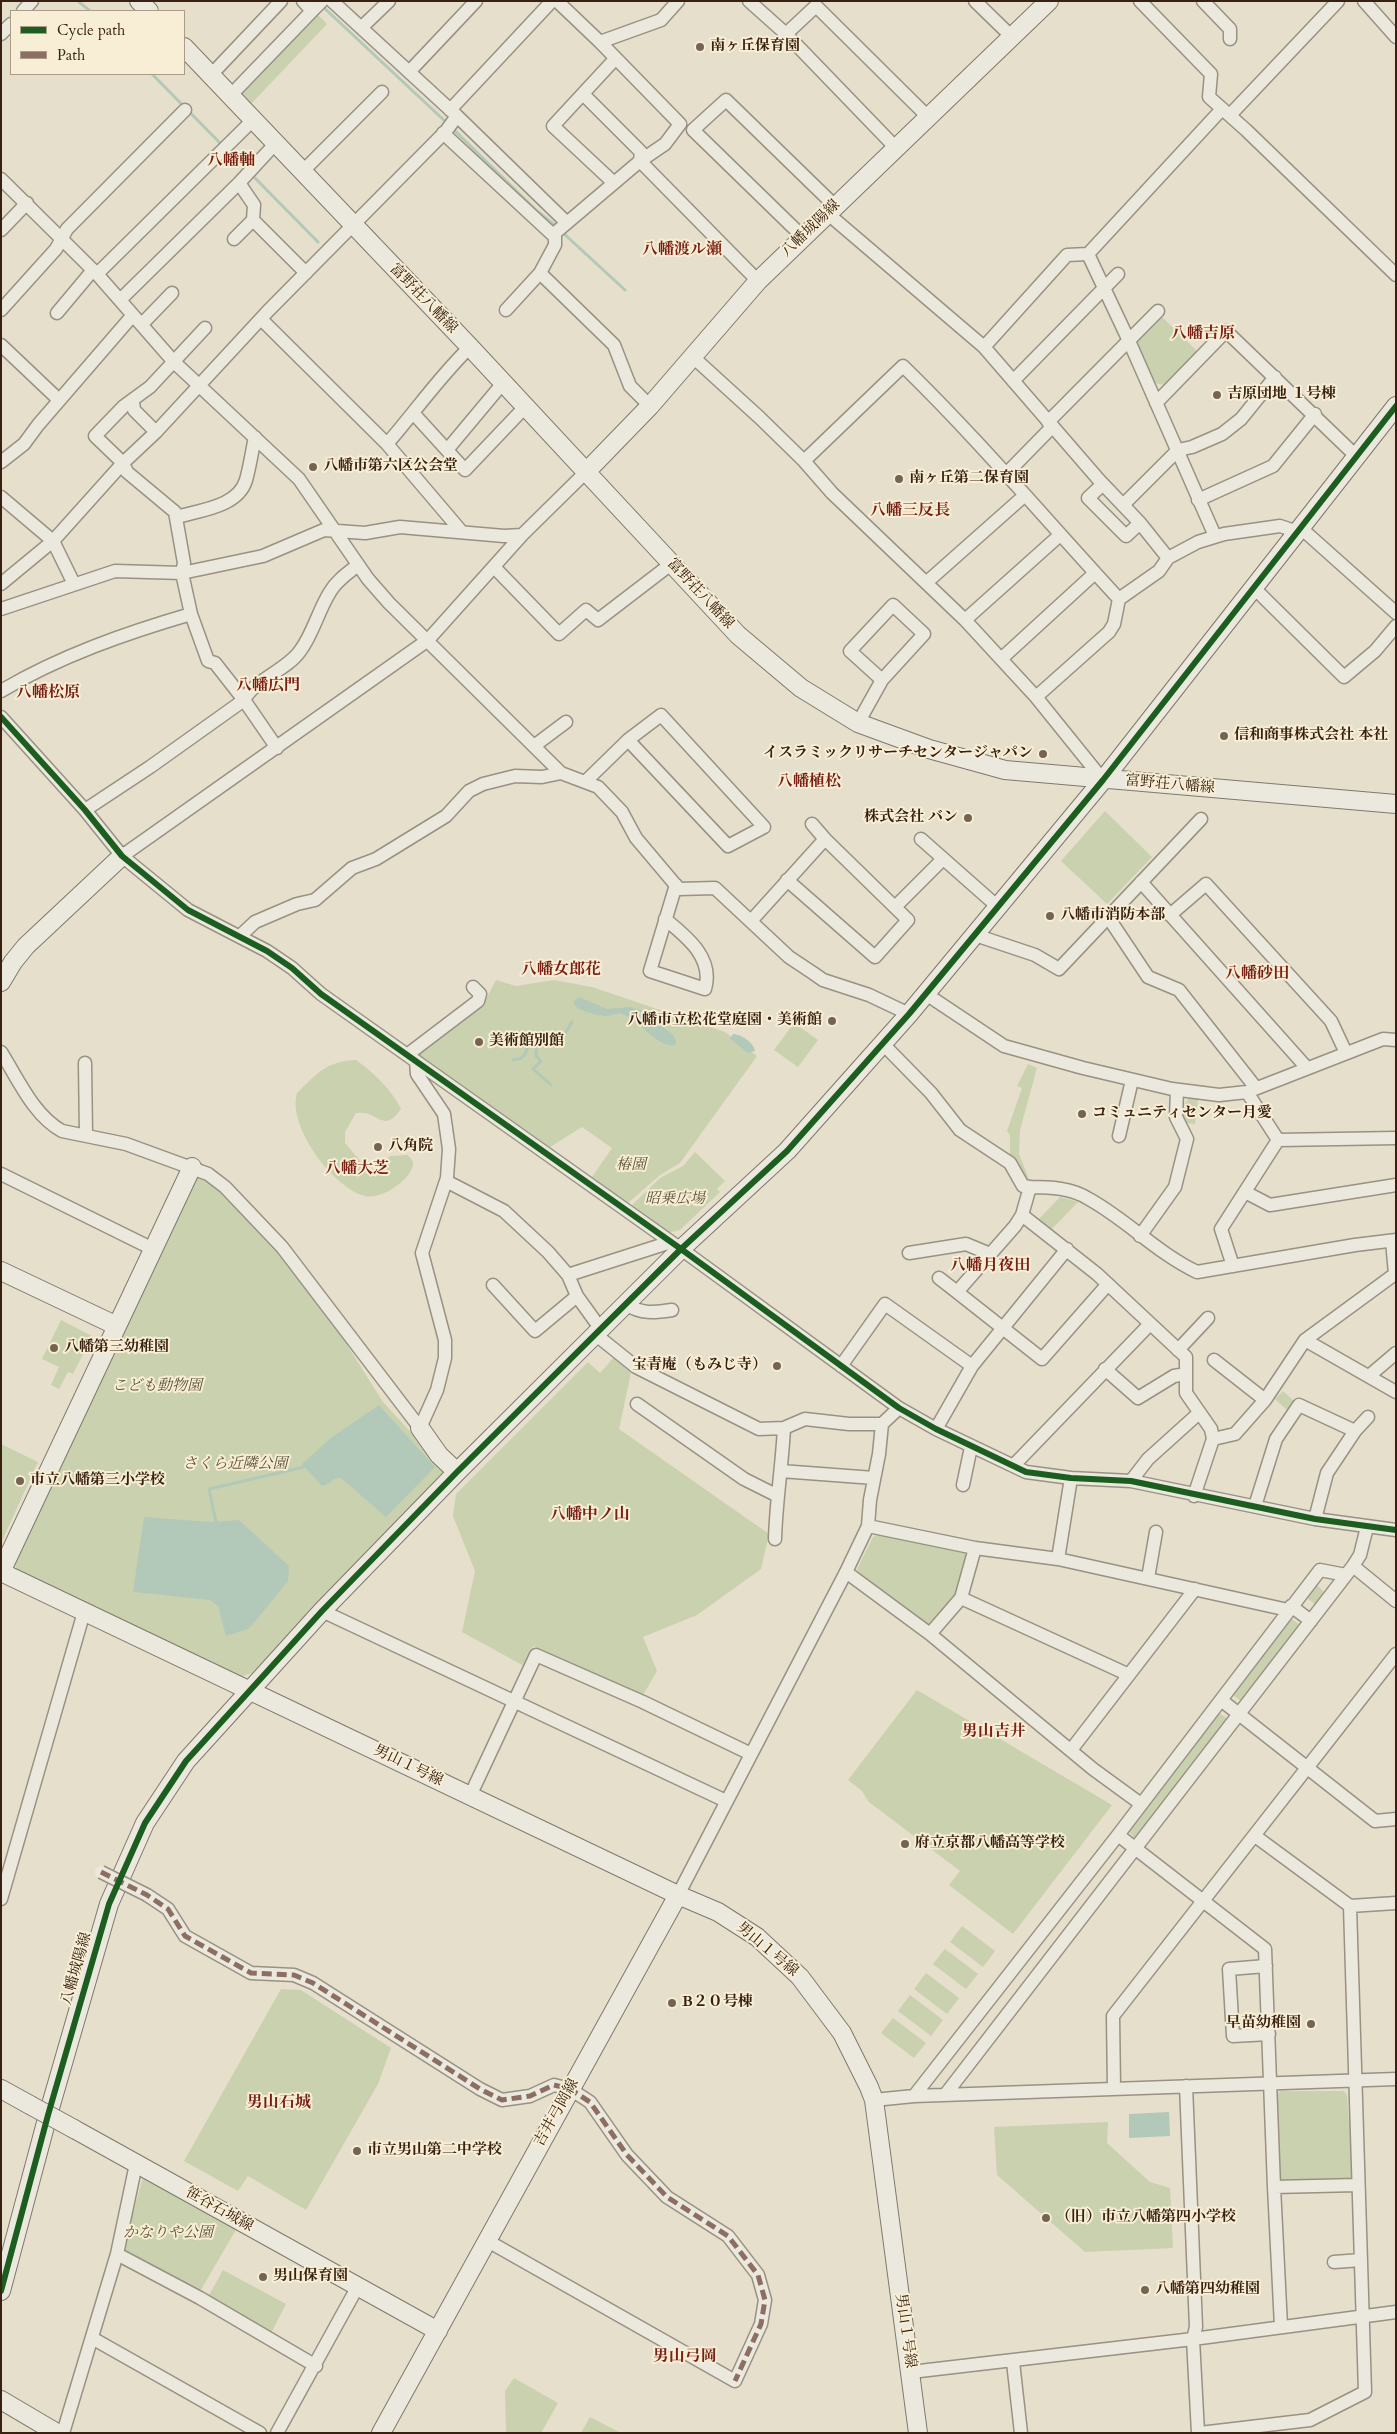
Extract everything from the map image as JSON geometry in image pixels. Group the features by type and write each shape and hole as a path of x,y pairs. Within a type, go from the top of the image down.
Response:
{"street":[{"path":"139,1 148,10"},
{"path":"230,96 317,6 303,1"},
{"path":"332,1 409,72 450,122 559,230"},
{"path":"362,27 388,1"},
{"path":"409,72 476,1"},
{"path":"1,584 53,541 123,463 156,432 261,319 353,226 450,122 552,1"},
{"path":"506,310 540,273 556,245 559,230 640,160 665,144 680,124 557,1"},
{"path":"600,42 661,20 678,1"},
{"path":"750,1 786,34 896,148"},
{"path":"975,1 1012,37"},
{"path":"1140,1 1211,74 1209,97 1396,275"},
{"path":"1203,1 1230,29 1230,39"},
{"path":"984,347 1067,255 1088,254 1226,112 1338,1"},
{"path":"1364,1 1396,37"},
{"path":"211,75 272,4"},
{"name":"八幡城陽線","path":"587,472 650,406 758,281 1012,37 1042,4"},
{"path":"786,34 816,6 928,117"},
{"path":"1,34 10,25"},
{"name":"富野荘八幡線","path":"185,48 470,347 738,635 764,659 801,688 858,723 929,749 1004,770 1396,804"},
{"path":"614,184 553,126 615,59"},
{"path":"302,172 382,92"},
{"path":"583,94 640,152 640,160 758,281"},
{"path":"803,238 693,130 726,100 831,209 984,347 1103,484 1140,523 1168,558"},
{"path":"1,310 63,238 67,230 186,110"},
{"path":"57,313 95,272 253,120"},
{"path":"450,122 559,230"},
{"path":"120,300 276,144"},
{"path":"1,179 63,238 198,387 299,479 336,530 358,565 389,603 561,773 598,787 622,812 636,838 679,889 715,888 789,958 823,980 869,995 909,1014"},
{"path":"234,240 253,220 254,205 239,183"},
{"path":"1,230 27,204"},
{"path":"253,220 306,273"},
{"path":"1088,254 1103,289 1130,340 1215,536"},
{"path":"540,273 614,345 630,386 650,406"},
{"path":"1013,382 1118,274"},
{"path":"1,462 24,444 59,400 137,320 172,293"},
{"path":"1007,473 1050,424 1158,311"},
{"path":"261,319 387,444 461,531"},
{"path":"205,328 174,362 132,402 124,406 95,436 123,463 127,472 174,512 177,518 184,563 182,573 191,614 208,661 215,663 244,700 277,748"},
{"path":"1156,403 1226,331 1357,456"},
{"path":"1,345 59,400"},
{"path":"387,444 414,414 444,372 470,347"},
{"path":"693,357 804,461 832,493 965,620 1036,697 1103,780"},
{"path":"804,461 903,366 1007,473 1024,496 1119,599"},
{"path":"1123,505 1178,450 1192,447 1222,434 1241,419 1275,377"},
{"path":"447,450 502,383"},
{"path":"132,402 134,410 156,432"},
{"name":"八幡城陽線","path":"1,2291 48,2115 109,1904 150,1816 186,1761 248,1690 322,1611 457,1472 625,1304 676,1246 787,1150 909,1014 1103,780 1396,406"},
{"path":"414,414 465,470 526,407"},
{"path":"1198,500 1273,466 1315,414"},
{"path":"177,518 225,503 238,496 246,482 254,438"},
{"path":"1,982 13,962 26,946 122,856 428,640 522,535 587,472"},
{"path":"1103,484 1088,498 1126,536 1140,523"},
{"path":"1,496 53,541 74,584"},
{"path":"927,582 1024,496"},
{"path":"1036,697 1109,632 1114,624 1119,599 1160,571 1168,558 1198,542 1215,536 1280,526 1300,530 1396,613"},
{"path":"1,609 115,571 182,573 263,556 324,530 365,533 400,527 504,536 522,535"},
{"path":"965,620 1060,535"},
{"path":"494,567 559,634 586,610 598,620 671,564"},
{"path":"85,810 150,767 244,700 248,692 274,674 300,652 330,591 343,576 358,565"},
{"path":"1001,659 1095,573"},
{"path":"1254,587 1344,678 1375,650 1396,626"},
{"path":"858,723 882,680 924,634 894,604 850,651 882,680"},
{"path":"1,691 32,673 74,655 153,625 191,614"},
{"path":"585,782 628,740 661,714 764,827 728,846 628,740"},
{"path":"1,717 85,810 122,856 188,910 240,936 292,968 321,994 676,1246 899,1408 936,1429 1026,1472 1072,1478 1131,1482 1315,1519 1396,1530"},
{"path":"534,746 566,722"},
{"path":"240,936 255,922 297,904 316,900 352,868 376,859 446,816 470,791 483,784 515,776 542,777 561,773"},
{"path":"975,935 1035,955 1058,969 1201,819"},
{"path":"787,880 876,957 908,920 824,839 812,824"},
{"path":"751,921 824,839"},
{"path":"921,839 998,907"},
{"path":"895,907 943,859"},
{"path":"1141,882 1307,1068"},
{"path":"1170,915 1206,884 1331,1021 1346,1054"},
{"path":"665,920 684,935 701,954 709,976 705,989 650,971 665,920 676,885"},
{"path":"1108,917 1148,977 1179,990 1251,1090 1278,1140"},
{"path":"411,1058 478,1001 480,994 473,987"},
{"path":"926,994 1004,1046 1132,1080 1178,1090 1219,1095 1251,1090 1383,1039 1396,1040"},
{"path":"882,1044 931,1093 960,1130 1010,1163 1023,1186 1057,1188 1088,1198 1176,1262 1197,1272 1394,1240 1395,1274 1305,1340 1265,1400 1235,1434 1213,1439"},
{"path":"1,1052 39,1112 53,1126 62,1131 126,1144 192,1167 208,1174 225,1187 282,1247 440,1455 457,1472"},
{"path":"411,1058 418,1074 444,1114 449,1149 446,1182 422,1252 445,1340 445,1358 437,1390 420,1428"},
{"path":"85,1063 86,1135"},
{"path":"1119,1136 1132,1080"},
{"path":"1140,1236 1175,1187 1187,1138 1176,1117 1178,1090"},
{"path":"1278,1140 1396,1138"},
{"path":"1233,1266 1221,1229 1278,1140"},
{"path":"1,1572 192,1167"},
{"path":"1,1174 154,1249"},
{"path":"446,1182 504,1211 548,1252 568,1275 576,1296 597,1331 636,1367 759,1429 784,1428 805,1419 849,1424 882,1424"},
{"path":"1245,1192 1270,1205 1396,1185"},
{"path":"956,1292 1015,1226 1022,1215 1030,1187"},
{"path":"1022,1215 1067,1249 1108,1284 1186,1357 1186,1393 1211,1429 1213,1439 1194,1496"},
{"path":"909,1253 966,1244 990,1254"},
{"path":"568,1275 676,1246"},
{"path":"936,1429 972,1366 1067,1249"},
{"path":"1,1271 117,1326"},
{"path":"939,1278 1042,1359 1108,1284"},
{"path":"493,1285 535,1331 576,1296"},
{"path":"625,1304 638,1312 651,1313 672,1310"},
{"path":"841,1366 886,1304 972,1366"},
{"path":"1178,1350 1208,1318"},
{"path":"1014,1465 1150,1324"},
{"path":"1305,1340 1396,1392"},
{"path":"1368,1376 1396,1353"},
{"path":"1214,1360 1265,1400"},
{"path":"1105,1369 1138,1398 1174,1376 1186,1374"},
{"path":"637,1404 744,1479 778,1496"},
{"path":"1255,1506 1276,1439 1298,1405 1355,1431"},
{"path":"678,1895 868,1526 882,1424 899,1408"},
{"path":"1131,1482 1153,1454 1199,1413"},
{"path":"1315,1519 1327,1474 1355,1431 1368,1417"},
{"path":"775,1540 784,1428"},
{"path":"963,1485 972,1447"},
{"path":"781,1471 874,1478"},
{"path":"1058,1559 1072,1478"},
{"path":"868,1526 975,1548 1058,1559 1290,1608 1311,1621"},
{"path":"945,2095 1350,1571 1360,1555 1367,1527"},
{"path":"1148,1578 1156,1532"},
{"path":"930,1634 961,1598 975,1548"},
{"path":"914,2096 1222,1700 1320,1570 1350,1571 1396,1601"},
{"name":"男山１号線","path":"1,1572 678,1895 718,1912 757,1937 800,1977 842,2033 874,2100 918,2433"},
{"path":"846,1572 930,1634 1071,1750 1141,1804"},
{"path":"1071,1750 1127,1674 1195,1589"},
{"path":"961,1598 1127,1674"},
{"path":"322,1611 726,1801"},
{"path":"1,1899 84,1612"},
{"path":"1114,2089 1113,2016 1396,1654"},
{"path":"470,1796 536,1655 643,1702 751,1754"},
{"path":"1222,1700 1375,1821 1396,1819"},
{"path":"1118,1834 1265,1948 1274,2187 1282,2326"},
{"path":"1255,1836 1350,1906 1396,1903"},
{"path":"101,1872 147,1895 168,1909 185,1936 251,1972 294,1975 313,1983 502,2100 530,2096 554,2086 570,2089 590,2102 627,2155 667,2197 728,2236 758,2276 765,2300 761,2324 736,2381 486,2240"},
{"name":"吉井弓岡線","path":"381,2433 678,1895"},
{"path":"1186,2086 1196,2327 1193,2340 1199,2433 1310,2420 1365,2392 1364,2315 1357,2185 1350,1906"},
{"path":"1016,1966 1032,1981"},
{"path":"1266,1966 1229,1969 1232,2036 1269,2034"},
{"path":"874,2100 914,2096 1396,2079"},
{"name":"笹谷石城線","path":"1,2089 438,2331"},
{"path":"62,2433 117,2254 136,2164"},
{"path":"1274,2187 1357,2185"},
{"path":"117,2254 200,2298 316,2366"},
{"path":"1334,2262 1361,2260"},
{"path":"277,2433 316,2366 358,2286"},
{"path":"910,2372 1013,2362 1193,2340 1282,2326 1396,2312"},
{"path":"92,2338 260,2433"},
{"path":"1013,2362 1021,2433"},
{"path":"1,2400 57,2433"}],"green space":[{"path":"316,13 327,24 249,106 237,95"},
{"path":"1159,314 1198,352 1164,385 1154,383 1133,339"},
{"path":"1105,811 1152,857 1107,904 1061,861"},
{"name":"椿園","path":"496,980 516,986 554,980 592,987 725,1032 757,1056 680,1163 660,1175 628,1203 592,1177 612,1148 582,1127 550,1147 417,1053 485,1001"},
{"path":"794,1023 818,1040 798,1067 774,1050"},
{"path":"356,1060 382,1082 393,1095 401,1109 395,1117 385,1121 364,1113 356,1113 345,1132 345,1143 369,1171 377,1168 390,1156 408,1155 413,1164 411,1171 394,1188 371,1196 365,1196 352,1191 327,1169 315,1154 306,1138 299,1122 296,1107 297,1093 316,1074 337,1063"},
{"path":"1028,1064 1037,1068 1020,1130 1019,1154 1031,1184 1027,1183 1010,1155 1010,1135 1007,1131 1022,1088 1017,1086"},
{"path":"1187,1098 1198,1099 1195,1124 1186,1123 1181,1113 1182,1103 1184,1104 1188,1100"},
{"name":"昭乗広場","path":"695,1152 725,1181 717,1189 720,1192 680,1230 667,1233 630,1207 660,1178 683,1166"},
{"name":"さくら近隣公園","path":"203,1175 311,1288 383,1402 447,1474 252,1673 240,1677 17,1571 14,1561 192,1178"},
{"path":"1060,1197 1078,1202 1049,1232 1037,1221"},
{"path":"61,1320 92,1336 73,1374 68,1372 59,1389 51,1385 59,1367 42,1359"},
{"path":"615,1356 632,1368 619,1429 769,1534 761,1569 697,1615 643,1637 657,1671 643,1695 533,1646 524,1666 462,1632 475,1571 453,1516 456,1494 588,1362 600,1373"},
{"path":"1283,1391 1296,1403 1289,1412 1275,1399"},
{"path":"1,1444 38,1462 1,1543"},
{"path":"881,1533 962,1550 967,1556 961,1597 930,1630 859,1574 857,1569 873,1537"},
{"path":"1317,1585 1327,1595 1318,1607 1307,1598"},
{"path":"1290,1618 1302,1626 1243,1703 1232,1694"},
{"path":"917,1690 1112,1805 1013,1934 949,1885 960,1871 869,1802 862,1791 848,1780"},
{"path":"1218,1712 1229,1720 1138,1838 1134,1837 1127,1830"},
{"path":"962,1926 995,1951 983,1967 950,1942"},
{"path":"945,1949 978,1974 966,1989 933,1964"},
{"path":"926,1973 959,1998 947,2014 914,1989"},
{"path":"281,1989 301,1990 391,2048 378,2084 306,2210 248,2176 238,2191 184,2161"},
{"path":"910,1995 943,2020 931,2036 898,2011"},
{"path":"893,2018 926,2043 914,2058 881,2033"},
{"path":"1280,2091 1344,2091 1347,2095 1353,2176 1350,2180 1278,2181 1276,2095"},
{"path":"1108,2122 1107,2143 1150,2182 1170,2188 1173,2248 1085,2252 997,2175 994,2127"},
{"name":"かなりや公園","path":"143,2177 237,2228 199,2293 122,2253"},
{"path":"223,2270 286,2304 271,2333 208,2297"},
{"path":"514,2378 558,2403 541,2433 506,2433 505,2391"},
{"path":"590,2417 621,2433 581,2433"}],"shaded area":[{"path":"579,997 607,1009 630,1007 643,1011 673,1035 676,1040 675,1045 668,1045 654,1038 635,1021 622,1014 603,1016 581,1010 573,1002"},
{"path":"733,1034 747,1040 755,1051 748,1053 730,1039"},
{"path":"379,1405 435,1467 386,1517 341,1478 334,1479 322,1486 302,1464 332,1437"},
{"path":"144,1517 211,1522 239,1520 289,1566 288,1581 248,1629 226,1636 218,1606 210,1600 133,1592"},
{"path":"1169,2112 1170,2136 1129,2138 1129,2114"}],"waterway":[{"path":"78,1 89,10"},
{"path":"321,5 448,124"},
{"path":"153,75 222,145"},
{"path":"452,128 537,211 557,227"},
{"path":"230,152 247,169"},
{"path":"253,176 318,242"},
{"path":"561,231 625,290"},
{"path":"551,1085 533,1069 541,1061 536,1056 536,1050 538,1045 544,1040 565,1034 572,1022"},
{"path":"513,1060 517,1060 525,1054 528,1047 527,1039"},
{"path":"216,1522 209,1489 304,1467"}],"marked path":[{"path":"101,1872 147,1895 168,1909 185,1936 251,1973 294,1975 313,1983 480,2089 502,2100 530,2096 554,2085 570,2089 590,2102 627,2155 667,2197 728,2236 758,2275 765,2300 761,2324 735,2381"}],"cycle path":[{"path":"1,2291 48,2115 109,1904 145,1823 186,1761 322,1611 457,1472 681,1249 787,1151 909,1014 1103,780 1396,406"},
{"path":"1,717 85,810 122,856 188,910 267,951 292,968 321,994 681,1249 899,1408 936,1429 1026,1472 1071,1478 1131,1481 1315,1519 1396,1530"}],"place":[{"name":"南ヶ丘保育園","path":"700,47"},
{"name":"吉原団地 １号棟","path":"1217,395"},
{"name":"八幡市第六区公会堂","path":"313,467"},
{"name":"南ヶ丘第二保育園","path":"899,479"},
{"name":"信和商事株式会社 本社","path":"1224,736"},
{"name":"イスラミックリサーチセンタージャパン","path":"1043,754"},
{"name":"株式会社 バン","path":"968,818"},
{"name":"八幡市消防本部","path":"1050,916"},
{"name":"八幡市立松花堂庭園・美術館","path":"832,1021"},
{"name":"美術館別館","path":"479,1042"},
{"name":"コミュニティセンター月愛","path":"1082,1114"},
{"name":"八角院","path":"378,1147"},
{"name":"八幡第三幼稚園","path":"54,1348"},
{"name":"宝青庵（もみじ寺）","path":"777,1366"},
{"name":"市立八幡第三小学校","path":"20,1481"},
{"name":"府立京都八幡高等学校","path":"905,1844"},
{"name":"B２０号棟","path":"672,2003"},
{"name":"早苗幼稚園","path":"1311,2024"},
{"name":"市立男山第二中学校","path":"357,2151"},
{"name":"（旧）市立八幡第四小学校","path":"1046,2218"},
{"name":"男山保育園","path":"263,2277"},
{"name":"八幡第四幼稚園","path":"1145,2290"}],"district":[{"name":"八幡軸","path":"231,161"},
{"name":"八幡渡ル瀬","path":"682,250"},
{"name":"八幡吉原","path":"1203,334"},
{"name":"八幡三反長","path":"910,511"},
{"name":"八幡広門","path":"268,686"},
{"name":"八幡松原","path":"48,693"},
{"name":"八幡植松","path":"809,782"},
{"name":"八幡女郎花","path":"561,970"},
{"name":"八幡砂田","path":"1257,974"},
{"name":"八幡大芝","path":"357,1169"},
{"name":"八幡月夜田","path":"990,1266"},
{"name":"八幡中ノ山","path":"590,1515"},
{"name":"男山吉井","path":"994,1732"},
{"name":"男山石城","path":"279,2103"},
{"name":"男山弓岡","path":"685,2357"}],"park label":[{"name":"こども動物園","path":"157,1387"}]}
